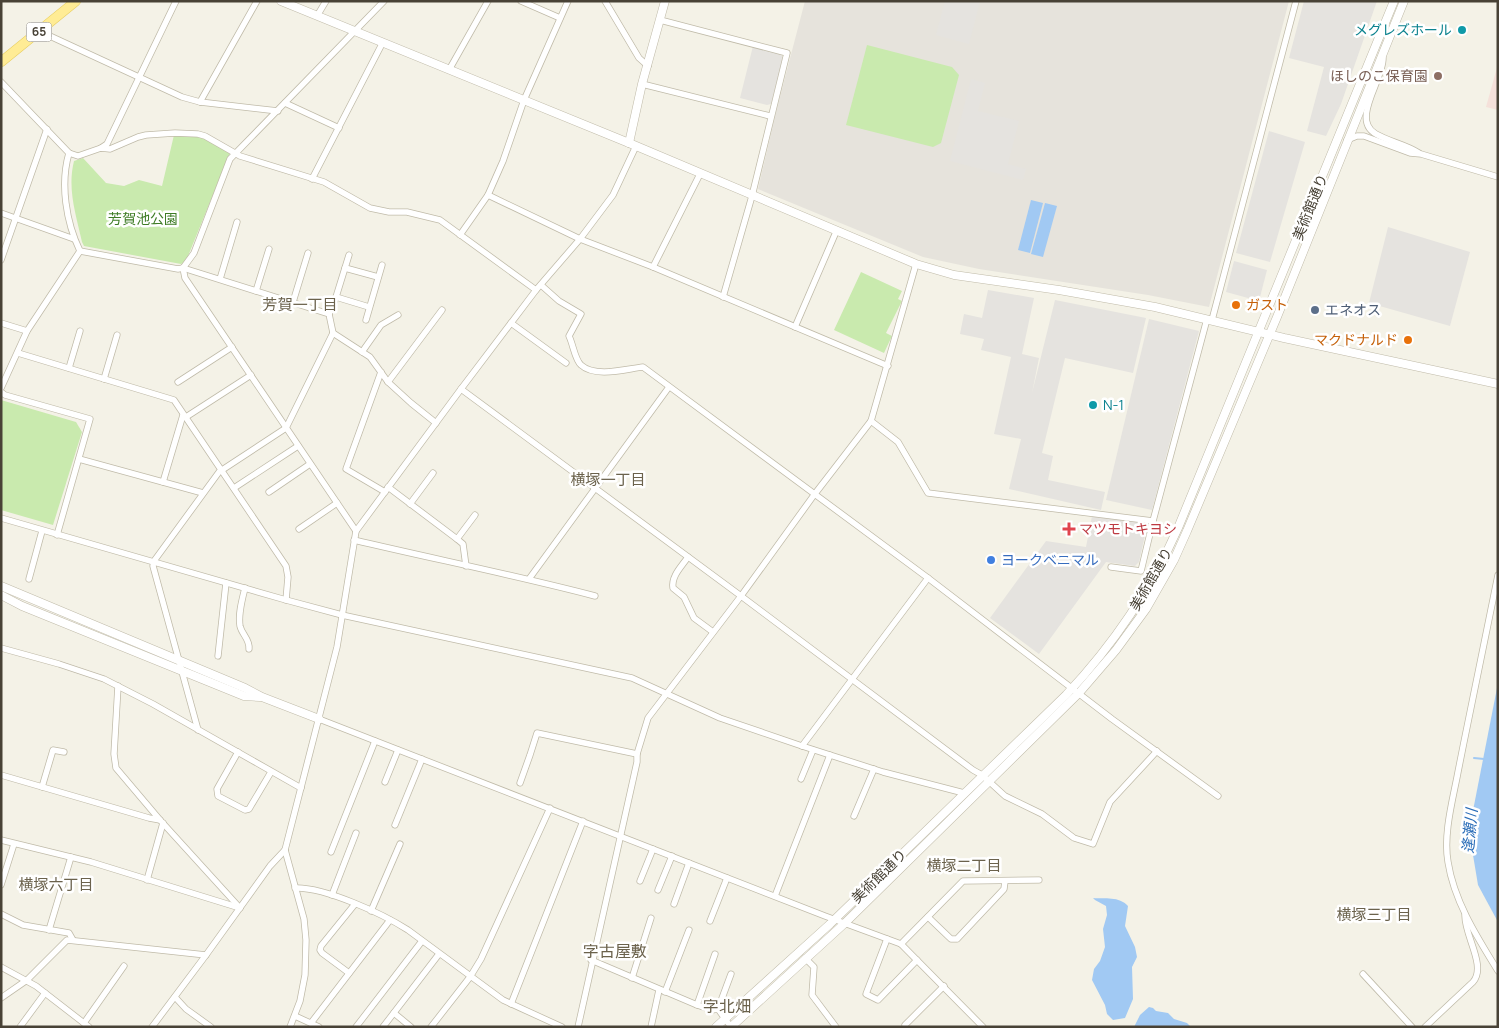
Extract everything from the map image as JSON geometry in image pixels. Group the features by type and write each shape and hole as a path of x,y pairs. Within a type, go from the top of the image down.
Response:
{"main road":[{"name":"65","path":"1,62 76,1"}],"street":[{"path":"1,82 69,153 78,156 101,148 107,144 176,1"},
{"path":"200,102 256,1"},
{"path":"282,1 632,144 836,232 916,264 954,275 1116,299 1498,384"},
{"path":"318,16 326,1"},
{"path":"356,531 185,278 183,268 194,253 230,159 384,1"},
{"path":"449,70 488,1"},
{"path":"521,1 560,18"},
{"path":"460,234 488,195 503,161 524,100 568,1"},
{"path":"605,1 639,58 648,66"},
{"path":"152,1027 270,866 285,850 335,656 356,531 538,287 580,239 613,196 632,144 642,84 664,1"},
{"path":"1111,567 1141,571 1153,521 1210,320 1296,1"},
{"name":"美術館通り","path":"716,1027 835,919 982,775 1076,690 1133,612 1165,557 1394,1"},
{"name":"美術館通り","path":"731,1027 845,923 989,781 1116,650 1146,609 1174,560 1269,334 1404,1"},
{"path":"660,20 787,52 752,196 723,297"},
{"path":"39,31 182,97 200,102 278,110"},
{"path":"312,179 383,42"},
{"path":"1382,54 1382,67 1366,113 1366,123 1375,134 1421,154"},
{"path":"642,84 770,116"},
{"path":"285,103 339,128"},
{"path":"1,260 47,129"},
{"path":"101,148 110,149 146,135 192,132 205,136 236,154 251,160 336,188 370,208 388,212 407,212 440,220 559,301 582,314 569,336 581,365 591,371 601,373 643,368 928,578 1218,796"},
{"path":"1347,141 1353,137 1360,136 1410,153 1421,154 1498,177"},
{"path":"69,153 63,187 74,239 80,251"},
{"path":"653,267 700,174"},
{"path":"488,195 580,239 653,267 888,366"},
{"path":"1,213 74,239"},
{"path":"220,279 237,222"},
{"path":"795,326 836,232"},
{"path":"256,290 268,249"},
{"path":"80,251 178,269 183,268 329,314"},
{"path":"57,535 90,420 5,395 1,390 27,331 80,251"},
{"path":"293,302 308,253"},
{"path":"198,730 153,566 154,561 222,470 286,428 333,333 329,314 348,255"},
{"path":"578,1027 591,960 637,762 637,754 648,718 871,421 916,264"},
{"path":"366,320 382,265"},
{"path":"345,268 378,277"},
{"path":"336,297 369,307"},
{"path":"388,382 442,310"},
{"path":"362,352 381,325 398,315"},
{"path":"1,323 27,331"},
{"path":"511,323 566,363"},
{"path":"68,368 80,331"},
{"path":"333,333 370,357 388,382 436,423"},
{"path":"104,379 117,335"},
{"path":"178,382 232,346"},
{"path":"18,353 174,400 286,566 288,577 286,600"},
{"path":"381,372 346,469 410,504 457,539 463,544 466,566"},
{"path":"163,482 185,416 251,375"},
{"path":"529,579 669,387"},
{"path":"461,389 982,775 1005,796 1042,814 1074,838 1092,844 1110,802 1157,751"},
{"path":"871,421 898,442 928,493 1153,521"},
{"path":"234,488 298,446"},
{"path":"79,459 203,493"},
{"path":"269,492 310,464"},
{"path":"410,504 434,473"},
{"path":"299,529 337,503"},
{"path":"457,539 475,516"},
{"path":"1,518 342,615 632,678 720,718 874,769 964,793"},
{"path":"29,579 42,531"},
{"path":"354,540 529,579 595,596"},
{"path":"688,557 674,577 673,588 684,597 694,618 713,632"},
{"path":"1498,575 1467,728 1446,846 1451,876 1459,901 1498,971"},
{"path":"802,746 928,578"},
{"path":"218,656 226,582"},
{"path":"1,586 245,688 262,697 901,944 983,1027"},
{"path":"244,588 240,621 241,629 249,643 249,649"},
{"path":"1,595 22,606 244,696 262,697"},
{"path":"1,648 104,679 301,788"},
{"path":"118,686 115,725 116,768 240,908"},
{"path":"520,783 537,733 637,754"},
{"path":"331,852 375,741"},
{"path":"42,787 53,750 64,752"},
{"path":"385,782 398,750"},
{"path":"801,779 813,750"},
{"path":"238,752 217,789 218,796 244,810 249,809 271,772"},
{"path":"775,896 830,755"},
{"path":"395,825 422,760"},
{"path":"854,816 874,769"},
{"path":"1,775 162,822"},
{"path":"431,1027 470,977 481,959 550,808"},
{"path":"511,1004 583,821"},
{"path":"146,880 162,822"},
{"path":"332,895 356,833"},
{"path":"1,840 71,857 240,908"},
{"path":"1,885 14,844"},
{"path":"371,911 400,844"},
{"path":"640,881 653,849"},
{"path":"285,850 304,919 306,957 300,1000 290,1027"},
{"path":"658,890 672,856"},
{"path":"49,930 71,857"},
{"path":"674,904 689,863"},
{"path":"710,921 727,878"},
{"path":"901,944 963,881 1039,880"},
{"path":"928,917 952,939 957,939 1004,889 1006,881"},
{"path":"295,888 306,888 332,895 390,920 405,928 470,977 511,1004 562,1027"},
{"path":"349,973 320,950 321,946 355,904"},
{"path":"1425,1027 1477,976 1478,965 1465,923 1465,913"},
{"path":"1,914 23,925 68,933 73,940"},
{"path":"632,978 651,918"},
{"path":"311,1023 390,920"},
{"path":"651,1027 662,991 689,930"},
{"path":"887,939 866,994 878,1000 917,960"},
{"path":"1,998 27,980 64,942 73,940 206,955"},
{"path":"356,1027 422,941"},
{"path":"383,1027 439,954"},
{"path":"697,1004 715,954"},
{"path":"805,958 815,970 812,995 836,1027"},
{"path":"591,960 662,991 712,1010 718,1009"},
{"path":"1,967 27,980 87,1025 124,966"},
{"path":"718,1009 730,974"},
{"path":"1363,974 1412,1027"},
{"path":"905,1025 944,986"},
{"path":"20,1027 45,993"},
{"path":"174,997 186,1009 211,1027"},
{"path":"718,1009 731,1027"},
{"path":"394,1013 411,1027"},
{"path":"295,1016 319,1027"}],"shaded area":[{"path":"805,1 1289,1 1209,307 1148,295 979,269 923,257 758,189"},
{"path":"945,1 980,1 969,44 936,35"},
{"path":"1304,1 1377,1 1341,104 1326,136 1307,131 1324,67 1289,58"},
{"path":"753,46 780,54 783,57 771,104 767,105 740,98"},
{"path":"1498,64 1498,110 1486,107"},
{"path":"971,79 985,83 978,111 1019,121 1008,164 1026,169 1023,180 950,161"},
{"path":"1269,131 1305,142 1270,262 1236,253"},
{"path":"1388,227 1470,252 1450,326 1369,303"},
{"path":"1234,261 1267,270 1259,301 1226,292"},
{"path":"988,290 1034,298 1022,354 1039,358 1032,393 1055,300 1146,318 1133,373 1065,358 1042,453 1053,456 1048,480 1105,492 1101,510 1009,489 1021,439 994,434 1011,357 981,350 984,339 960,334 964,314 982,318"},
{"path":"1149,319 1199,331 1152,510 1106,500"},
{"path":"1092,516 1146,523 1147,526 1139,562 1135,566 1106,562 1039,654 990,618 1046,541 1086,547"}],"green space":[{"path":"867,45 952,67 959,75 941,143 933,147 846,125"},
{"name":"芳賀池公園","path":"198,134 230,153 186,261 181,264 84,246 72,192 71,182 74,161 83,158 106,183 124,186 139,180 162,186 174,135"},
{"path":"861,272 902,291 898,299 902,301 886,333 892,336 884,353 834,330"},
{"path":"1,400 76,422 82,432 53,525 1,510"}],"water":[{"path":"1031,200 1043,203 1030,253 1018,250"},
{"path":"1045,203 1057,206 1043,257 1031,254"},
{"name":"逢瀬川","path":"1498,683 1498,922 1478,885 1469,831"},
{"path":"1093,898 1116,899 1128,906 1125,926 1135,947 1137,957 1132,967 1133,999 1125,1018 1113,1020 1107,1014 1105,1005 1092,980 1094,969 1100,961 1105,947 1103,929 1107,915 1106,906"},
{"path":"1149,1007 1156,1011 1168,1013 1174,1019 1187,1023 1191,1027 1134,1027 1140,1015"}],"waterway":[{"path":"1474,758 1484,759"}],"place":[{"name":"メグレズホール","path":"1462,30"},
{"name":"ほしのこ保育園","path":"1438,76"},
{"name":"ガスト","path":"1236,305"},
{"name":"エネオス","path":"1315,310"},
{"name":"マクドナルド","path":"1408,340"},
{"name":"N-1","path":"1093,405"},
{"name":"マツモトキヨシ","path":"1069,529"},
{"name":"ヨークベニマル","path":"991,560"}],"district":[{"name":"芳賀一丁目","path":"300,305"},
{"name":"横塚一丁目","path":"608,480"},
{"name":"横塚二丁目","path":"964,866"},
{"name":"横塚六丁目","path":"56,885"},
{"name":"横塚三丁目","path":"1374,915"},
{"name":"字古屋敷","path":"615,951"},
{"name":"字北畑","path":"727,1006"}]}
